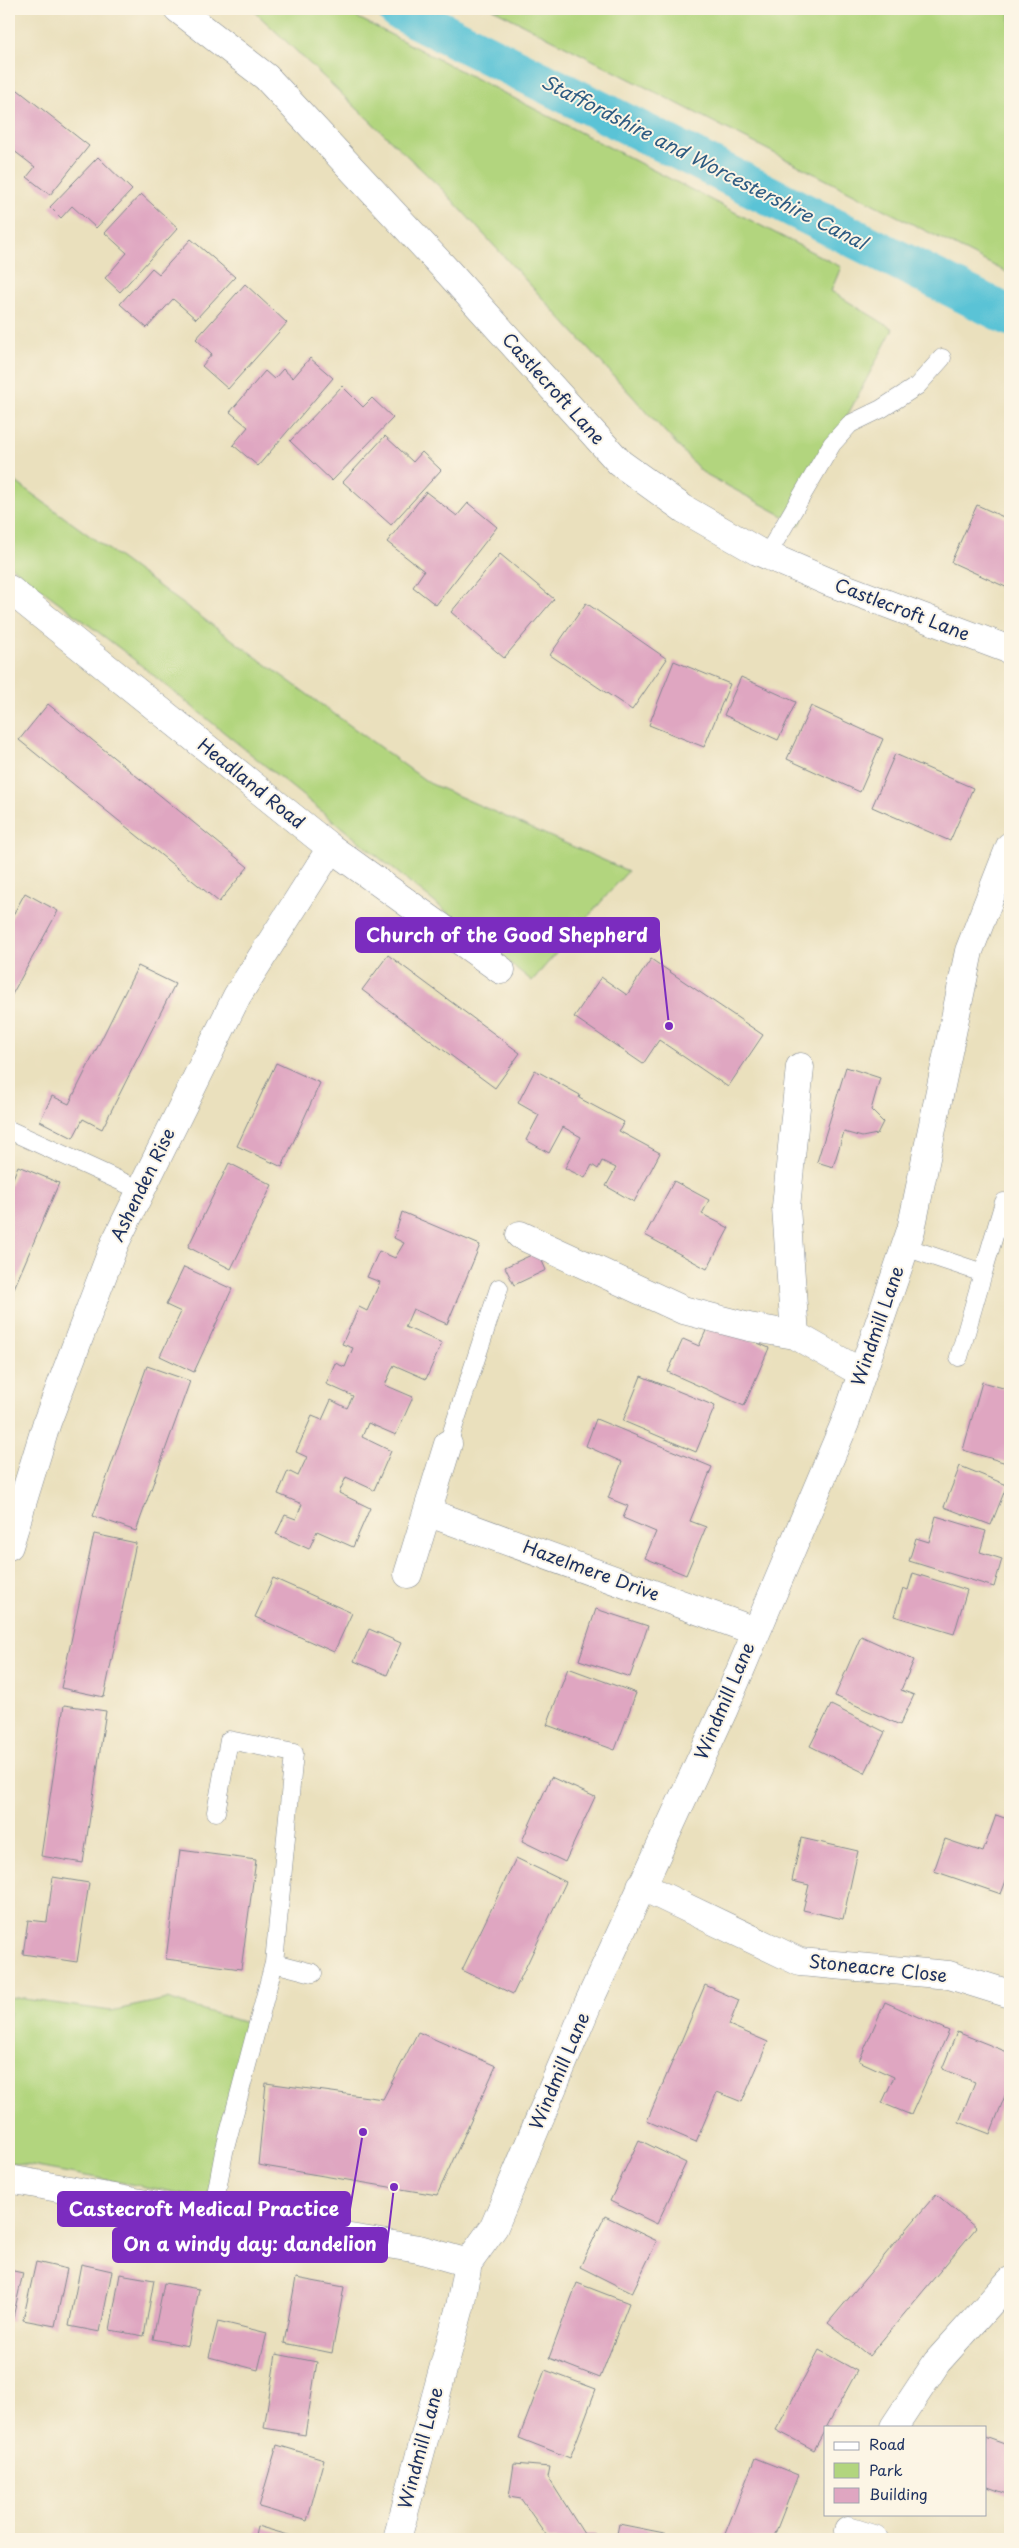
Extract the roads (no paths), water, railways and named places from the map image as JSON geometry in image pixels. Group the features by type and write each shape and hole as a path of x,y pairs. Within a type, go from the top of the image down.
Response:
{"street":[{"name":"Castlecroft Lane","path":"178,9 266,77 449,274 620,463 684,509 767,555 829,582 1010,650"},
{"name":"Headland Road","path":"9,588 331,848 501,970"},
{"name":"Windmill Lane","path":"397,2539 460,2307 468,2262 494,2227 587,2006 723,1711 755,1631 845,1423 911,1230 969,951 1010,846"},
{"name":"Ashenden Rise","path":"9,1546 47,1422 115,1243 237,996 331,848"},
{"path":"795,1334 786,1207 800,1067"},
{"path":"520,1235 683,1310 749,1327 795,1334 862,1373"},
{"path":"408,1574 448,1444"},
{"name":"Hazelmere Drive","path":"428,1512 755,1631"},
{"name":"Stoneacre Close","path":"641,1886 800,1962 949,1975 1010,1994"},
{"path":"9,2179 212,2216 420,2250 468,2262"},
{"path":"895,2426 937,2362 1010,2281"},
{"path":"849,2528 874,2539"}],"lane":[{"path":"767,555 832,444 850,424 881,409 917,386 942,358"},
{"path":"9,1130 140,1190"},
{"path":"959,1357 1004,1202"},
{"path":"905,1246 983,1273"},
{"path":"448,1444 499,1288"},
{"path":"212,2216 224,2152 274,1963 294,1752 229,1740 216,1812"},
{"path":"274,1963 313,1972"}],"waterway":[{"name":"Staffordshire and Worcestershire Canal","path":"397,9 1010,316"}],"place":[{"name":"Church of the Good Shepherd","path":"669,1026"},
{"name":"Castecroft Medical Practice","path":"363,2132"},
{"name":"On a windy day: dandelion","path":"394,2187"}]}
